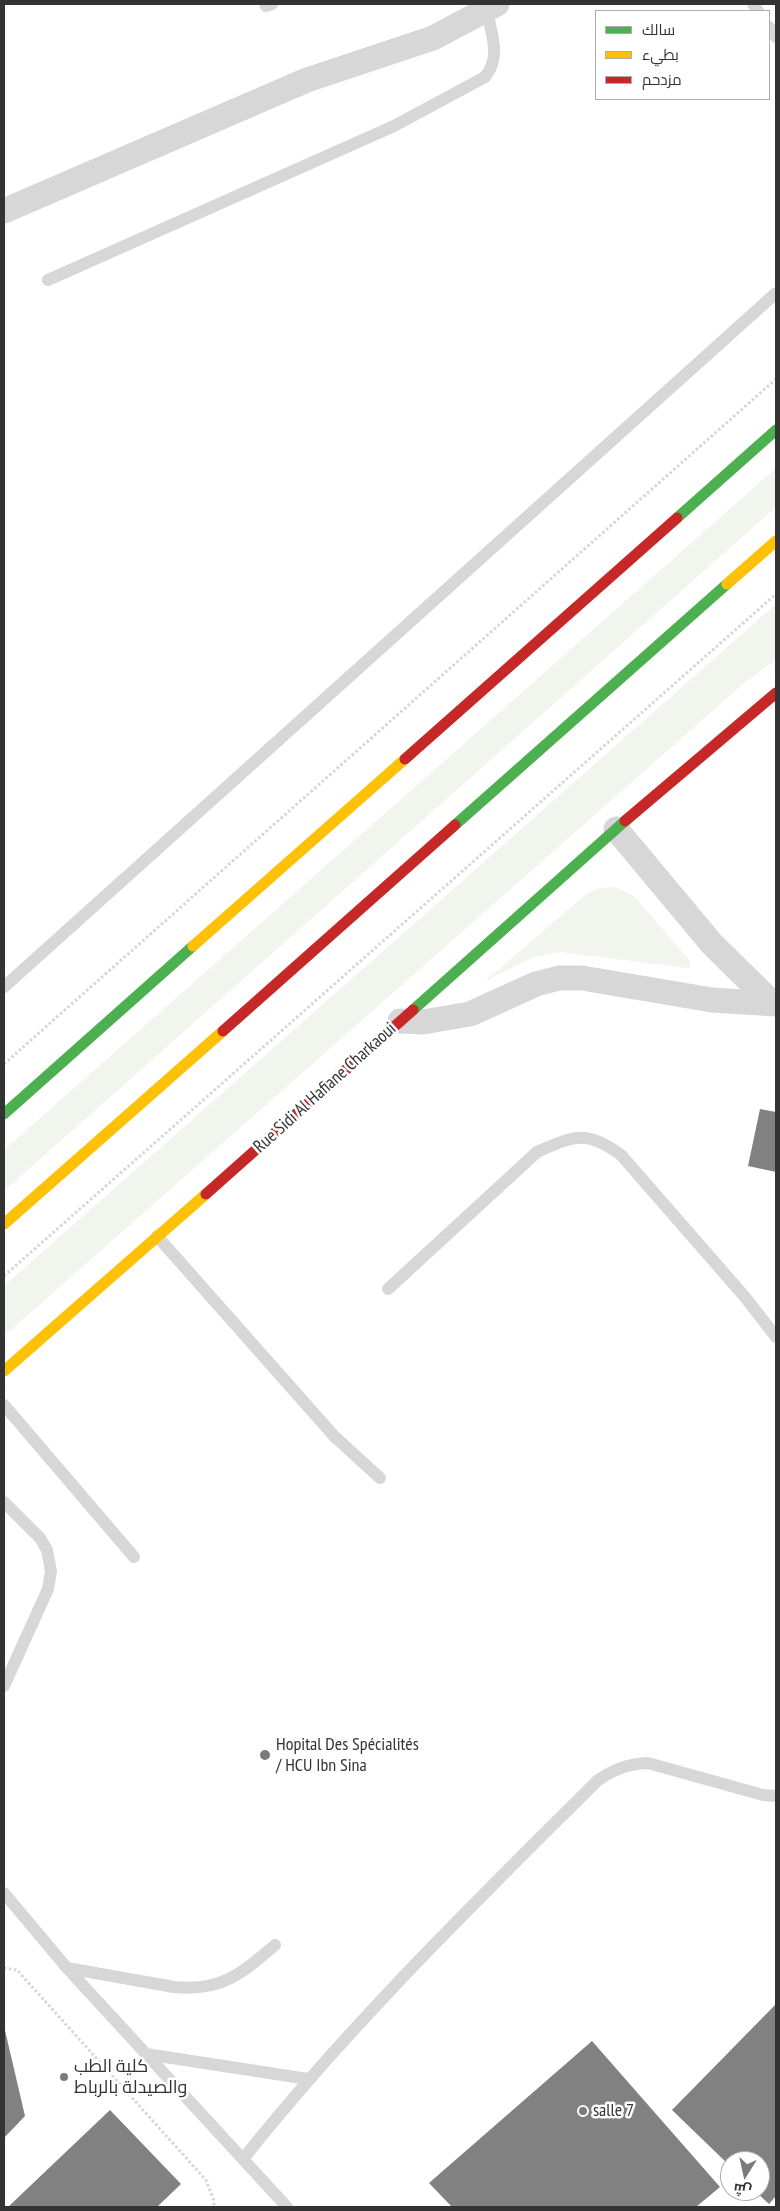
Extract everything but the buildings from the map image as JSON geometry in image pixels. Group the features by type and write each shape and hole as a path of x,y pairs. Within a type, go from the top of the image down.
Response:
{"main road":[{"path":"4,1114 776,430"},
{"path":"4,1224 776,541"},
{"path":"400,1021 616,828 776,693"},
{"name":"Rue Sidi Al Hafiane Charkaoui","path":"4,1371 400,1021"}],"street":[{"path":"4,211 306,80 434,38 492,6"},
{"path":"616,828 706,938 730,964 774,1003"},
{"name":"Rue Sidi Al Hafiane Charkaoui","path":"400,1021 423,1022 470,1014 536,984 559,978 582,978 712,1000 774,1003"}],"lane":[{"path":"264,4 266,6 272,4"},
{"path":"48,280 394,126 485,77 492,69 495,59 492,6"},
{"path":"4,987 776,293"},
{"path":"388,1290 537,1152 564,1140 587,1138 602,1141 621,1155 745,1297 776,1337"},
{"path":"158,1236 334,1436 380,1478"},
{"path":"4,1405 134,1557"},
{"path":"4,1502 40,1538 47,1550 51,1571 48,1590 4,1686"},
{"path":"243,2159 308,2079 413,1965 597,1781 612,1770 630,1764 648,1763 763,1795 776,1796"},
{"path":"4,1893 67,1968 287,2207"},
{"path":"67,1968 191,1989 208,1987 240,1975 275,1945"},
{"path":"146,2054 308,2079"}],"path":[{"path":"4,1064 776,379"},
{"path":"4,1276 776,594"},
{"path":"4,1968 17,1970 206,2180 214,2207"}],"shaded area":[{"path":"776,468 776,507 4,1191 4,1150"},
{"path":"776,604 776,660 743,684 4,1336 4,1286"},
{"path":"618,888 635,897 690,961 690,967 560,952 533,957 484,982 585,895 596,889"}],"traffic: fast":[{"path":"677,518 776,430"},
{"path":"455,825 727,584"},
{"path":"413,1010 625,821"},
{"path":"4,1114 193,946"}],"traffic: slow":[{"path":"727,584 776,541"},
{"path":"193,946 405,759"},
{"path":"4,1224 223,1031"},
{"path":"4,1371 206,1194"}],"traffic: jam":[{"path":"405,759 677,518"},
{"path":"625,821 776,693"},
{"path":"223,1031 455,825"},
{"path":"206,1194 413,1010"}],"place":[{"name":"Hopital Des Spécialités / HCU Ibn Sina","path":"265,1755"},
{"name":"كلية الطب والصيدلة بالرباط","path":"64,2077"},
{"name":"salle 7","path":"583,2111"}]}
